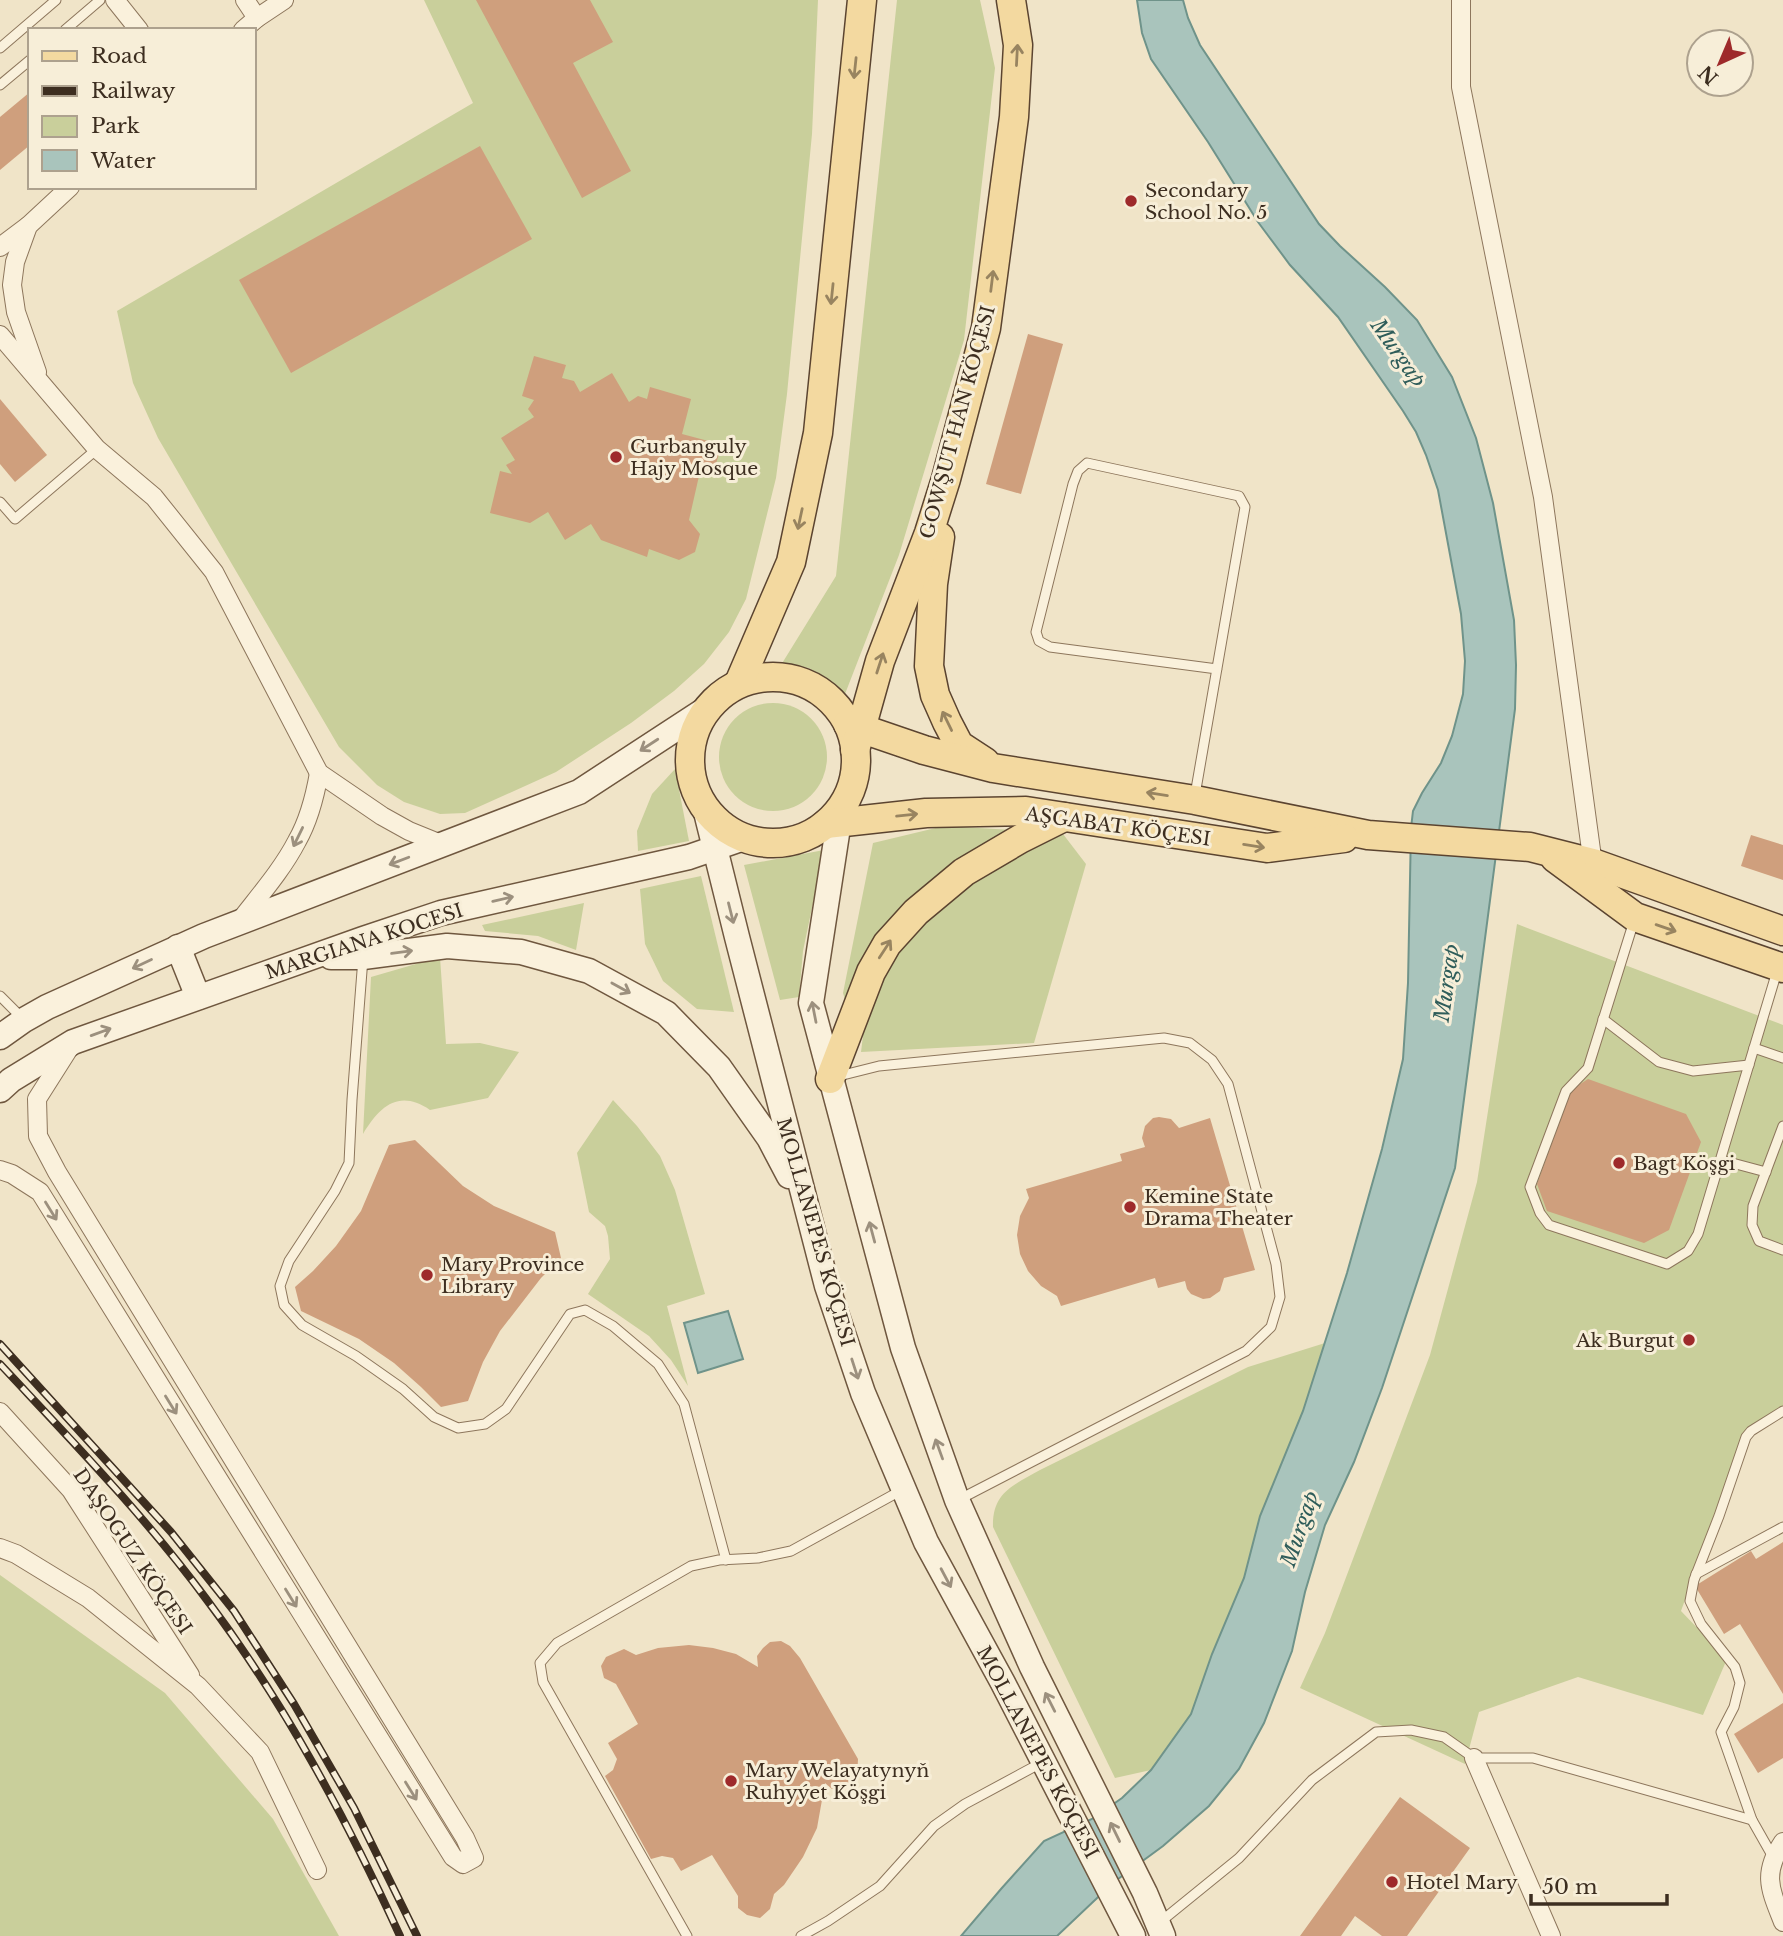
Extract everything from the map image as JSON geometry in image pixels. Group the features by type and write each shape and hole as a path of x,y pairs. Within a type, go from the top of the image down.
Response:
{"main road":[{"path":"739,683 792,562 818,433 862,0"},
{"name":"GOWŞUT HAN KÖÇESI","path":"855,734 929,533 986,328 1014,117 1018,45 1012,0"},
{"path":"946,479 933,584 929,666 934,695 959,745 993,768"},
{"path":"764,677 790,678 814,687 834,703 855,734 856,769 851,788 835,818 808,835 787,842 744,838 723,826 705,808 693,785 690,758 694,732 706,709 721,694 739,683 764,677"},
{"name":"AŞGABAT KÖÇESI","path":"855,734 993,768 1195,800 1368,835"},
{"name":"AŞGABAT KÖÇESI","path":"835,818 1026,811 1267,848 1368,835 1539,850 1595,876 1783,931"},
{"path":"830,1079 871,972 887,944 916,912 964,872 1064,817"},
{"name":"AŞGABAT KÖÇESI","path":"1595,876 1635,917 1781,967"}],"street":[{"path":"115,0 137,28"},
{"path":"245,0 250,24 284,0"},
{"path":"1461,0 1461,87 1543,497 1595,876"},
{"path":"0,247 28,226 68,189"},
{"path":"28,226 15,262 12,285 16,312 40,383"},
{"path":"0,335 97,449 153,497 214,572 319,773 382,816 441,844"},
{"path":"0,1037 47,1007 178,947 579,792 706,709"},
{"path":"239,922 298,841 314,801 319,773"},
{"name":"MOLLANEPES KÖÇESI","path":"705,808 827,1286 863,1393 926,1542 1059,1791 1129,1934"},
{"name":"MOLLANEPES KÖÇESI","path":"835,818 811,1003 903,1348 957,1500 1032,1667 1145,1893 1160,1930"},
{"name":"MARGIANA KOCESI","path":"0,1090 11,1080 73,1042 309,957 363,948 441,913 689,857 744,838"},
{"path":"363,948 447,946 521,952 589,971 666,1013 719,1067 769,1138 811,1221"},
{"path":"178,947 198,997"},
{"path":"0,1027 24,1020"},
{"path":"0,1170 12,1174 40,1192 453,1857 463,1864 474,1857 465,1838 57,1172 38,1136 37,1099 73,1042"},
{"name":"DAŞOGUZ KÖÇESI","path":"0,1412 71,1490 198,1686"},
{"path":"214,1473 233,1460"},
{"path":"0,1548 16,1554 88,1598 198,1686 260,1752 317,1870"},
{"path":"1003,1683 1032,1667"},
{"path":"1474,1758 1551,1936"},
{"path":"1778,1849 1770,1883 1783,1922"}],"lane":[{"path":"0,47 56,0"},
{"path":"67,28 100,0"},
{"path":"0,85 28,62"},
{"path":"0,502 16,519 97,449"},
{"path":"1195,800 1245,507 1239,496 1087,463 1078,471 1073,484 1035,632 1039,640 1050,647 1217,669"},
{"path":"1635,917 1588,1068 1566,1091 1530,1187 1540,1213 1549,1225 1667,1264 1688,1251 1698,1234 1781,967"},
{"path":"363,948 349,1163 335,1191 289,1261 280,1286 284,1305 302,1325 356,1356 403,1389 434,1417 458,1428 485,1424 506,1409 570,1314 585,1310 613,1326 658,1364 684,1404 726,1560"},
{"path":"0,996 24,1020"},
{"path":"1603,1019 1659,1062 1693,1071 1749,1065"},
{"path":"830,1079 879,1066 1164,1038 1190,1043 1212,1060 1228,1084 1276,1264 1280,1297 1271,1327 1246,1351 957,1500"},
{"path":"1754,1048 1783,1058"},
{"path":"1783,1126 1754,1206 1752,1226 1759,1241 1783,1250"},
{"path":"1721,1160 1766,1172"},
{"path":"1778,1849 1752,1820 1721,1732 1734,1707 1740,1684 1735,1667 1701,1624 1690,1601 1696,1574 1746,1437 1783,1411"},
{"path":"687,1936 543,1682 540,1663 557,1643 691,1566 791,1551 903,1489"},
{"path":"1696,1574 1783,1527"},
{"path":"1160,1930 1239,1858 1312,1780 1376,1732 1411,1730 1444,1737 1474,1758 1533,1758 1752,1820"},
{"path":"801,1936 880,1886 934,1826 965,1804 1042,1762"}],"green space":[{"path":"424,0 818,0 812,134 787,394 776,478 746,599 729,632 704,664 674,691 631,723 556,772 465,813 440,814 404,802 377,785 339,747 158,438 133,383 117,311 473,103"},
{"path":"897,0 980,0 995,68 964,340 899,555 845,694 809,668 781,665 836,576"},
{"path":"773,703 794,707 811,719 823,736 827,757 823,778 811,795 794,807 773,811 752,807 735,795 723,778 719,757 723,736 735,719 752,707"},
{"path":"675,769 689,841 638,851 637,831 652,794"},
{"path":"944,826 1013,830 952,862 924,888 849,1013 843,993 873,843"},
{"path":"1063,834 1086,864 1034,1043 861,1052 866,1011 890,964 925,912 987,867"},
{"path":"824,850 803,951 799,997 780,1000 744,865"},
{"path":"701,876 734,1012 697,1009 663,981 645,944 640,889"},
{"path":"584,903 576,950 538,936 485,931 482,925"},
{"path":"1517,924 1783,1025 1783,1407 1744,1435 1681,1611 1727,1659 1703,1715 1578,1677 1479,1712 1465,1764 1300,1688 1325,1633 1430,1355 1477,1182"},
{"path":"440,957 446,1044 480,1043 519,1052 488,1098 430,1110 409,1101 400,1101 376,1115 363,1134 371,977"},
{"path":"613,1100 660,1156 675,1190 705,1294 667,1306 688,1386 671,1360 649,1336 588,1294 610,1259 605,1226 589,1212 577,1153"},
{"path":"1325,1343 1303,1411 1260,1516 1244,1578 1212,1654 1191,1714 1151,1770 1115,1778 993,1527 996,1505 1006,1491 1040,1470 1248,1367"},
{"path":"0,1575 165,1693 273,1819 339,1936 0,1936"}],"water":[{"name":"Murgap","path":"1137,0 1183,0 1200,45 1319,224 1417,320 1452,377 1476,438 1493,503 1514,620 1515,709 1455,1168 1382,1388 1354,1462 1325,1525 1305,1592 1292,1651 1264,1723 1239,1769 1209,1806 1163,1846 1114,1882 1057,1936 961,1936 1044,1841 1092,1819 1122,1798 1151,1770 1191,1714 1212,1654 1244,1578 1260,1516 1303,1411 1347,1273 1382,1149 1403,1059 1413,811 1441,763 1452,736 1463,694 1465,661 1461,614 1438,490 1416,432 1338,317 1290,265 1258,222 1208,142 1151,59 1142,33"},
{"path":"728,1311 743,1359 698,1373 684,1323"}],"building":[{"path":"476,0 590,0 613,42 573,63 631,171 582,198"},
{"path":"28,94 28,147 0,170 0,117"},
{"path":"480,146 532,239 291,373 239,280"},
{"path":"1028,334 1063,344 1021,494 986,484"},
{"name":"Gurbanguly Hajy Mosque","path":"534,356 566,365 562,378 574,381 580,392 612,373 629,402 638,396 647,399 650,387 691,399 682,434 712,442 719,454 714,470 699,476 689,520 700,534 695,552 679,560 649,549 647,557 601,540 591,524 565,540 548,512 530,523 490,513 500,471 512,474 506,465 515,460 501,438 534,417 528,409 534,400 522,396"},
{"path":"0,399 47,455 15,482 0,464"},
{"path":"1751,835 1783,845 1783,880 1741,866"},
{"name":"Bagt Köşgi","path":"1588,1079 1686,1114 1701,1142 1669,1230 1644,1243 1547,1211 1537,1184 1571,1090"},
{"name":"Kemine State Drama Theater","path":"1153,1118 1171,1119 1179,1128 1210,1118 1255,1270 1224,1278 1220,1291 1210,1298 1203,1299 1191,1294 1185,1281 1158,1288 1155,1278 1061,1306 1057,1296 1041,1286 1028,1271 1020,1254 1017,1235 1020,1216 1029,1198 1026,1189 1122,1161 1120,1154 1145,1147 1142,1138 1145,1126"},
{"name":"Mary Province Library","path":"415,1140 463,1186 494,1206 555,1232 561,1258 541,1278 500,1331 483,1362 468,1401 441,1407 394,1363 359,1339 301,1311 295,1287 336,1246 361,1211 389,1145"},
{"path":"1783,1542 1783,1694 1740,1624 1724,1634 1695,1586 1751,1551 1756,1559"},
{"name":"Mary Welayatynyň Ruhyýet Köşgi","path":"781,1641 790,1646 800,1658 858,1759 857,1778 846,1787 832,1789 825,1783 817,1828 803,1857 784,1885 774,1894 770,1909 760,1918 747,1915 738,1908 738,1896 712,1855 681,1871 673,1858 662,1856 651,1859 605,1776 613,1770 617,1759 608,1743 638,1724 616,1684 604,1678 601,1666 606,1657 624,1649 636,1655 658,1648 689,1645 736,1654 758,1667 757,1656 763,1648 770,1642"},
{"path":"1783,1703 1783,1758 1758,1773 1734,1734"},
{"name":"Hotel Mary","path":"1400,1797 1470,1848 1407,1936 1382,1936 1355,1916 1341,1936 1300,1936"}],"railway":[{"path":"0,1344 171,1532 234,1611 294,1704 354,1808 417,1936"},
{"path":"0,1364 133,1508 235,1639 288,1721 336,1805 400,1936"}],"place":[{"name":"Secondary School No. 5","path":"1131,201"},
{"name":"Gurbanguly Hajy Mosque","path":"616,457"},
{"name":"Bagt Köşgi","path":"1619,1163"},
{"name":"Kemine State Drama Theater","path":"1130,1207"},
{"name":"Mary Province Library","path":"427,1275"},
{"name":"Ak Burgut","path":"1689,1340"},
{"name":"Mary Welayatynyň Ruhyýet Köşgi","path":"731,1781"},
{"name":"Hotel Mary","path":"1392,1882"}]}
